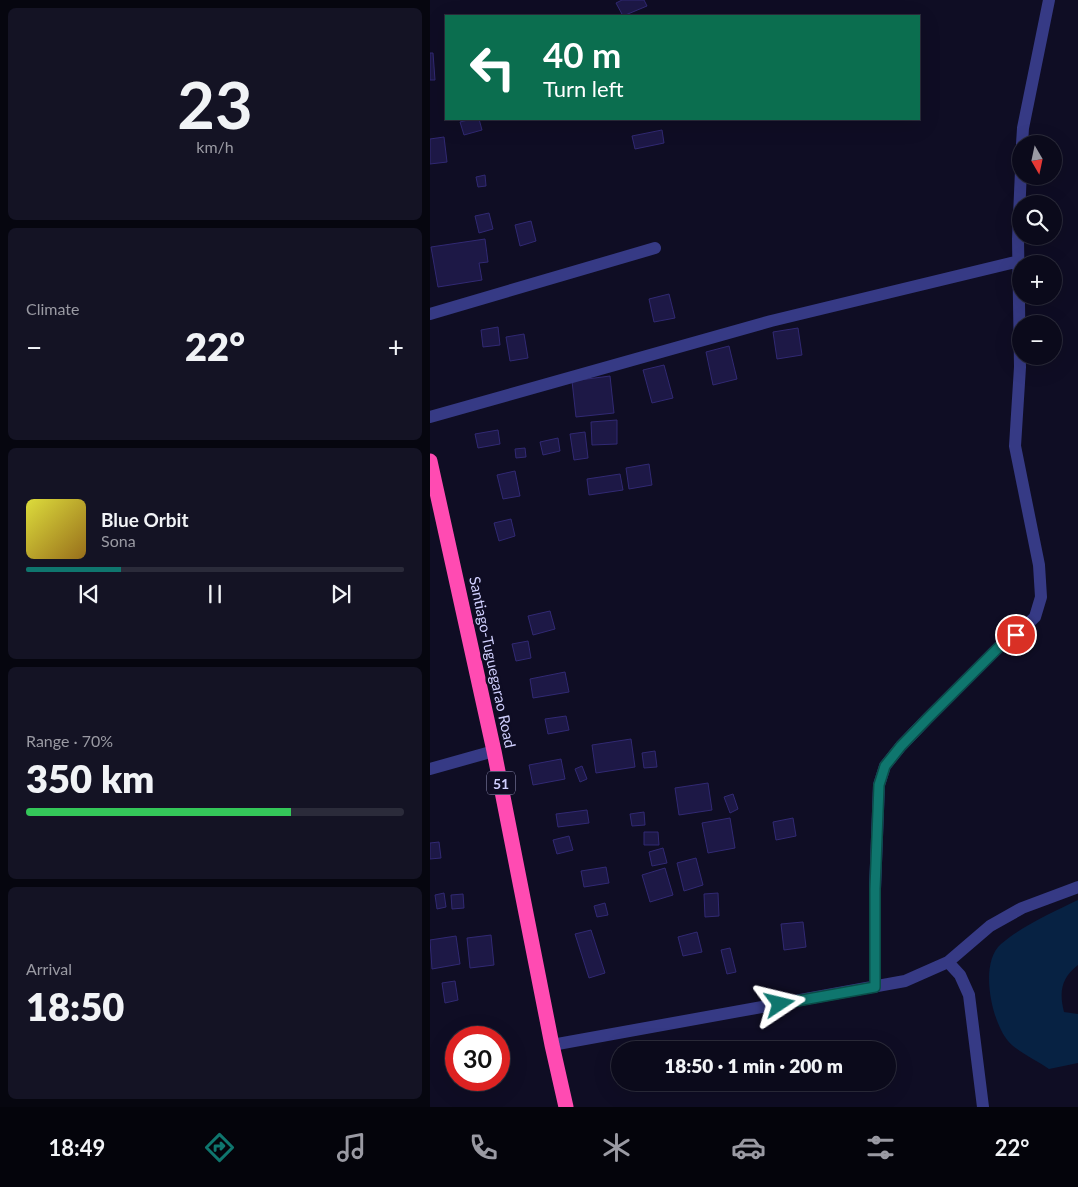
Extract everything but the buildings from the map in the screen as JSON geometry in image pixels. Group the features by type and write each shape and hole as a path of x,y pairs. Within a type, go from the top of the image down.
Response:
{"highway":[{"name":"Santiago-Tuguegarao Road","path":"430,461 494,751 566,1107"}],"street":[{"path":"1023,135 1049,0"},
{"path":"1019,255 1021,185"},
{"path":"430,314 655,248"},
{"path":"430,417 753,326 1012,263"},
{"path":"875,987 875,889 879,785 885,766 901,746 999,647 1029,623 1039,609 1042,597 1039,565 1015,446 1020,366 1019,305"},
{"path":"430,769 494,751"},
{"path":"552,1045 905,981 948,962 990,926 1022,908 1078,887"},
{"path":"948,962 960,975 969,995 983,1107"}],"water":[{"path":"1078,900 1078,965 1065,980 1062,998 1064,1012 1078,1014 1078,1063 1049,1069 1016,1048 1002,1032 990,992 990,964 994,953 1009,938 1038,920"}],"route":[{"path":"780,1004 875,987 875,889 879,785 885,766 928,718 999,647 1016,635"}]}
